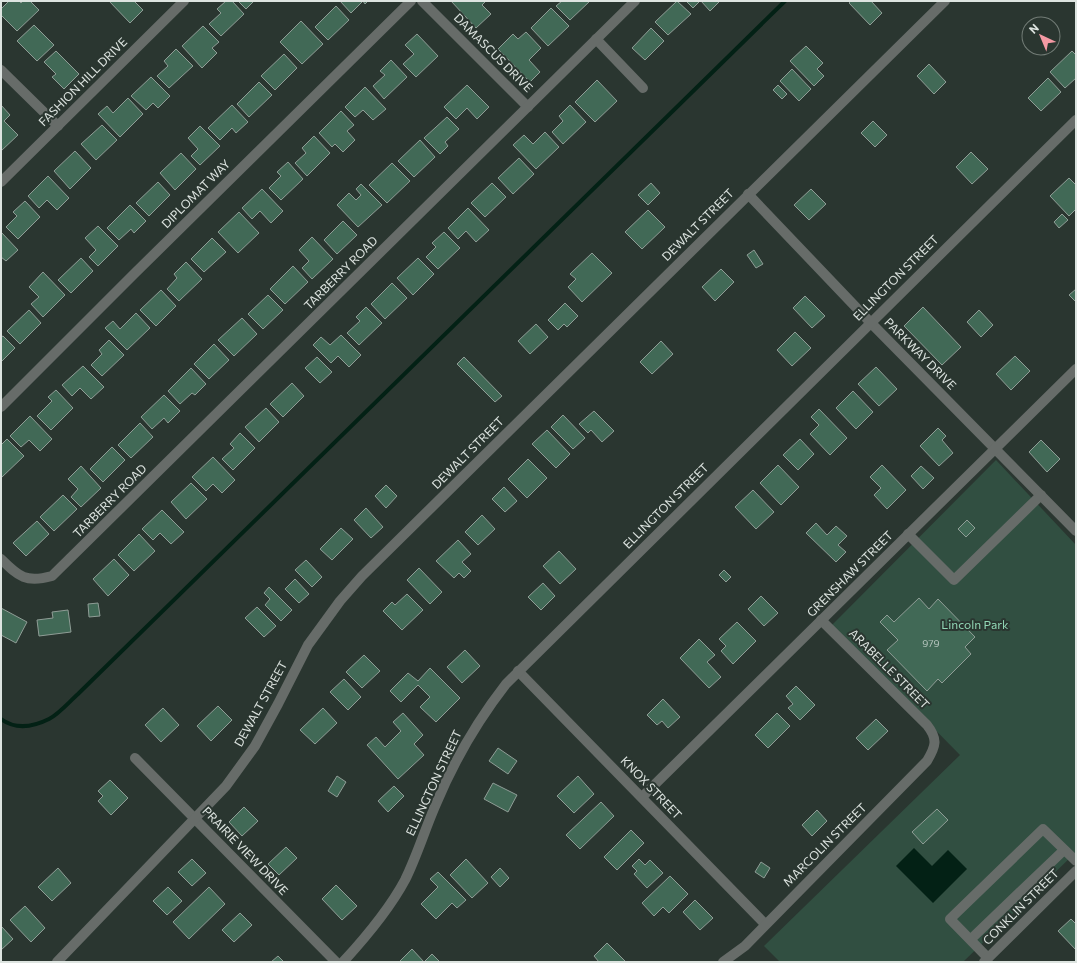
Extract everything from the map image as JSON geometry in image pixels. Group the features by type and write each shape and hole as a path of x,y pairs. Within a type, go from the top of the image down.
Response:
{"street":[{"name":"FASHION HILL DRIVE","path":"1,182 184,1"},
{"name":"DIPLOMAT WAY","path":"1,407 410,1"},
{"name":"DAMASCUS DRIVE","path":"422,1 528,107"},
{"name":"TARBERRY ROAD","path":"1,559 13,571 25,578 39,580 52,576 635,1"},
{"name":"DEWALT STREET","path":"57,962 226,786 255,746 308,646 340,601 362,576 945,1"},
{"path":"596,39 643,88"},
{"path":"1,70 58,126"},
{"name":"ELLINGTON STREET","path":"343,962 380,918 405,880 436,803 455,765 489,706 506,684 870,322 1076,120"},
{"name":"PARKWAY DRIVE","path":"748,194 870,322 1076,531"},
{"name":"GRENSHAW STREET","path":"642,797 1076,369"},
{"path":"908,534 954,580 1041,495"},
{"name":"ARABELLE STREET","path":"821,620 927,725 936,739"},
{"name":"KNOX STREET","path":"518,671 765,924"},
{"name":"MARCOLIN STREET","path":"724,962 745,946 927,761 933,751 936,739"},
{"name":"PRAIRIE VIEW DRIVE","path":"135,758 187,809 195,820 336,962"},
{"path":"986,960 950,919 1043,829 1076,861"},
{"path":"970,940 1064,850"},
{"name":"CONKLIN STREET","path":"986,960 1074,876"}],"green space":[{"name":"Lincoln Park","path":"996,460 1076,545 1076,852 963,962 780,962 764,946 960,755 832,625"}],"shaded area":[{"path":"914,848 932,866 948,850 967,869 933,903 896,866"}],"building":[{"path":"9,1 19,1 21,3 23,1 30,1 39,10 17,31 1,15 1,9"},
{"path":"109,1 134,1 143,10 130,23"},
{"path":"226,1 232,1 244,14 221,36 209,24 221,13 217,9"},
{"path":"238,1 254,1 246,9"},
{"path":"340,1 363,1 351,13"},
{"path":"451,1 486,1 482,5 491,14 476,28"},
{"path":"562,1 590,1 570,20 556,6"},
{"path":"677,1 691,14 668,35 655,22"},
{"path":"686,1 700,1 693,8"},
{"path":"701,1 720,1 710,11"},
{"path":"851,1 871,1 882,13 870,25 849,3"},
{"path":"336,6 349,20 328,40 315,27"},
{"path":"551,8 569,26 548,46 531,28"},
{"path":"301,21 323,44 302,64 280,42"},
{"path":"34,25 54,45 37,61 17,41"},
{"path":"203,26 219,42 212,48 217,53 202,68 182,46"},
{"path":"651,28 664,41 645,60 632,48"},
{"path":"526,32 541,48 529,60 540,72 530,82 498,49 513,34 518,39"},
{"path":"417,34 438,56 416,77 403,64 414,54 405,45"},
{"path":"806,46 823,63 817,69 824,76 814,86 790,61"},
{"path":"176,49 193,66 169,88 157,76 168,66 164,61"},
{"path":"56,51 79,74 64,89 52,77 56,74 44,62"},
{"path":"1072,51 1076,55 1076,78 1065,88 1050,72"},
{"path":"284,54 297,68 275,90 261,76"},
{"path":"391,60 407,77 384,99 373,86 385,75 380,71"},
{"path":"929,64 946,82 934,94 917,76"},
{"path":"792,69 811,89 799,101 780,81"},
{"path":"151,77 170,96 158,108 153,103 146,110 131,96"},
{"path":"1048,78 1061,92 1041,111 1028,98"},
{"path":"597,80 617,101 595,122 575,102"},
{"path":"259,82 272,95 249,117 237,104"},
{"path":"467,85 489,107 477,119 467,108 456,119 444,107"},
{"path":"778,85 787,94 782,99 773,90"},
{"path":"365,87 386,109 373,120 363,110 355,117 345,107"},
{"path":"128,98 143,114 120,137 98,114 107,106 113,113"},
{"path":"1,105 10,115 4,121 18,135 1,151"},
{"path":"232,105 248,122 236,133 232,128 220,140 208,128"},
{"path":"570,105 586,122 563,144 552,132 563,121 559,116"},
{"path":"341,111 354,125 347,131 355,140 343,152 335,144 332,147 319,133"},
{"path":"447,117 459,129 445,142 448,146 440,154 424,138"},
{"path":"873,121 887,135 875,147 861,133"},
{"path":"102,125 117,140 96,160 81,144"},
{"path":"200,126 220,146 200,165 191,156 198,149 188,138"},
{"path":"545,132 559,147 536,169 513,145 524,135 533,144"},
{"path":"314,136 330,153 307,176 295,163 306,153 302,148"},
{"path":"420,140 435,157 414,177 398,161"},
{"path":"75,151 91,168 70,189 54,171"},
{"path":"971,152 988,169 972,184 956,167"},
{"path":"181,153 196,169 175,190 160,173"},
{"path":"519,158 534,174 513,194 498,178"},
{"path":"288,162 303,179 281,200 269,188 281,176 277,172"},
{"path":"392,163 410,181 387,203 369,185"},
{"path":"48,176 69,198 57,210 47,200 39,208 28,196"},
{"path":"1069,178 1076,185 1076,209 1069,216 1050,196"},
{"path":"158,182 170,195 149,216 136,203"},
{"path":"492,183 506,197 485,217 471,203"},
{"path":"651,183 660,193 648,205 638,195"},
{"path":"361,184 382,205 358,227 337,205 349,193 356,200 361,195 356,189"},
{"path":"262,189 283,211 271,223 260,211 252,219 242,208"},
{"path":"811,189 826,204 809,220 794,205"},
{"path":"25,201 40,217 18,239 6,227 17,216 13,212"},
{"path":"130,205 146,221 134,233 131,229 119,240 107,228"},
{"path":"468,208 489,230 476,242 466,231 458,239 448,228"},
{"path":"648,210 665,227 642,249 625,232"},
{"path":"239,212 259,233 238,253 218,232"},
{"path":"1062,214 1068,220 1059,228 1054,222"},
{"path":"343,221 357,235 337,254 324,240"},
{"path":"98,226 118,246 98,266 89,257 96,250 85,238"},
{"path":"1,232 18,250 6,261 1,257"},
{"path":"444,232 460,248 438,269 426,257 436,247 432,243"},
{"path":"312,237 333,259 312,279 302,268 309,261 299,250"},
{"path":"212,238 226,252 204,272 191,259"},
{"path":"754,250 763,264 756,268 747,255"},
{"path":"592,253 612,273 582,302 568,287 576,279 570,274"},
{"path":"81,258 93,271 71,293 58,280"},
{"path":"418,258 434,274 413,295 397,278"},
{"path":"186,262 202,279 179,301 167,289 177,278 174,274"},
{"path":"293,266 308,282 285,304 270,289"},
{"path":"721,269 734,282 715,301 702,287"},
{"path":"43,272 65,295 43,317 31,304 39,297 29,287"},
{"path":"392,283 407,298 385,319 371,304"},
{"path":"1076,289 1076,302 1069,295"},
{"path":"161,290 176,306 156,326 140,310"},
{"path":"268,295 283,310 263,329 248,314"},
{"path":"805,296 825,316 812,328 793,308"},
{"path":"565,303 578,316 567,327 564,324 558,330 548,320"},
{"path":"366,307 382,323 359,345 347,333 360,321 356,317"},
{"path":"923,307 961,347 942,365 904,326"},
{"path":"29,310 41,323 20,344 7,331"},
{"path":"979,310 993,325 981,337 967,322"},
{"path":"136,313 150,328 127,350 105,328 113,321 120,329"},
{"path":"242,318 257,334 234,356 218,340"},
{"path":"536,324 548,337 530,354 518,341"},
{"path":"795,332 811,348 792,366 777,350"},
{"path":"341,335 361,355 349,367 338,356 331,363 313,345 321,337 330,345"},
{"path":"3,336 15,348 1,362 1,337"},
{"path":"109,340 124,355 102,376 91,365 102,354 99,350"},
{"path":"661,341 673,354 652,374 640,362"},
{"path":"214,344 229,360 209,379 194,364"},
{"path":"1015,356 1030,371 1011,390 996,374"},
{"path":"317,357 332,372 320,383 305,368"},
{"path":"464,357 502,396 495,402 457,364"},
{"path":"83,366 104,387 91,399 80,388 72,396 62,385"},
{"path":"876,367 897,389 879,406 858,384"},
{"path":"191,368 206,384 195,395 192,393 180,404 168,391"},
{"path":"292,383 304,396 283,417 270,404"},
{"path":"56,390 73,408 51,430 37,416 52,401 48,397"},
{"path":"853,391 873,412 856,429 836,408"},
{"path":"164,395 180,411 168,423 164,418 152,429 141,417"},
{"path":"266,408 279,422 259,442 245,427"},
{"path":"819,409 847,438 830,455 810,434 819,425 811,417"},
{"path":"594,411 614,431 602,442 591,430 588,433 579,424"},
{"path":"563,415 585,438 573,449 551,427"},
{"path":"30,416 52,439 40,451 29,440 21,447 10,436"},
{"path":"140,423 153,437 131,458 118,445"},
{"path":"938,428 946,436 942,440 953,453 939,466 920,446"},
{"path":"547,430 570,454 556,468 532,444"},
{"path":"240,433 255,448 233,470 222,459 234,448 230,444"},
{"path":"7,439 24,456 1,478 1,445"},
{"path":"800,439 814,454 798,470 783,455"},
{"path":"1041,440 1060,459 1047,472 1029,452"},
{"path":"112,447 125,460 103,482 90,469"},
{"path":"213,457 235,480 222,493 213,484 206,491 192,477"},
{"path":"528,459 547,478 527,498 508,479"},
{"path":"778,465 799,487 781,505 760,483"},
{"path":"882,465 906,490 887,509 874,495 881,488 870,477"},
{"path":"81,466 101,488 81,507 71,497 78,489 68,479"},
{"path":"921,466 934,478 923,489 911,476"},
{"path":"191,483 207,499 186,519 171,502"},
{"path":"386,485 397,496 386,508 375,496"},
{"path":"504,487 517,501 505,512 492,499"},
{"path":"753,490 774,512 756,529 735,507"},
{"path":"63,495 77,509 54,531 40,517"},
{"path":"366,508 383,527 371,538 354,520"},
{"path":"162,510 184,532 171,544 160,533 153,540 142,529"},
{"path":"482,515 495,529 478,545 465,532"},
{"path":"967,520 975,528 966,537 958,529"},
{"path":"37,521 49,534 26,556 13,543"},
{"path":"816,523 827,535 836,526 847,536 838,545 846,552 836,562 806,533"},
{"path":"341,528 353,539 332,560 320,549"},
{"path":"139,534 155,551 134,571 118,555"},
{"path":"458,540 471,554 462,562 471,571 464,578 459,573 454,578 436,561"},
{"path":"559,551 576,569 560,584 543,566"},
{"path":"114,559 129,575 108,596 93,579"},
{"path":"306,560 322,577 312,587 295,570"},
{"path":"419,568 442,592 430,604 407,580"},
{"path":"724,570 731,577 726,582 719,575"},
{"path":"295,579 309,594 299,603 285,589"},
{"path":"543,583 555,596 541,610 528,597"},
{"path":"269,587 292,610 281,621 265,605 270,599 264,593"},
{"path":"407,594 423,610 402,630 383,611 392,602 395,605"},
{"path":"761,596 778,613 764,626 748,609"},
{"path":"919,598 929,609 938,599 975,637 965,647 971,654 942,683 938,679 927,691 887,650 898,640 880,622 887,615 894,622"},
{"path":"98,603 100,616 89,617 88,604"},
{"path":"257,607 276,626 264,637 245,618"},
{"path":"1,608 27,622 16,643 1,635"},
{"path":"68,610 71,632 39,636 37,620 53,618 52,612"},
{"path":"737,622 756,641 733,664 721,651 726,646 719,639"},
{"path":"699,639 715,655 707,662 721,677 709,688 680,658"},
{"path":"465,650 480,666 462,683 447,667"},
{"path":"364,655 380,671 362,688 346,672"},
{"path":"430,668 460,698 436,722 420,707 430,697 418,685 401,702 390,691 408,673 418,681"},
{"path":"344,679 361,697 348,710 330,692"},
{"path":"796,686 815,705 800,720 788,708 793,704 786,696"},
{"path":"663,699 680,717 668,728 662,721 657,725 647,715"},
{"path":"218,706 232,720 211,741 197,726"},
{"path":"163,708 179,725 161,742 145,725"},
{"path":"323,708 337,723 315,744 300,730"},
{"path":"403,713 423,735 414,744 424,755 398,779 367,745 376,737 385,747 401,731 393,722"},
{"path":"777,713 790,726 768,748 755,735"},
{"path":"876,719 888,731 868,750 856,738"},
{"path":"498,748 517,761 508,774 489,761"},
{"path":"337,776 346,782 337,797 328,791"},
{"path":"578,776 594,794 574,813 557,796"},
{"path":"110,780 128,798 111,815 98,801 103,796 98,791"},
{"path":"493,783 517,795 508,812 484,799"},
{"path":"394,786 404,796 388,812 378,801"},
{"path":"601,802 614,816 580,849 566,835"},
{"path":"244,807 258,821 242,836 229,822"},
{"path":"937,809 948,820 923,844 912,832"},
{"path":"817,810 827,821 812,836 802,825"},
{"path":"631,830 644,843 617,870 604,857"},
{"path":"286,847 297,858 279,875 268,864"},
{"path":"192,859 206,873 192,886 178,872"},
{"path":"466,859 488,883 472,898 450,875"},
{"path":"639,859 645,865 650,860 663,873 647,888 634,874 637,871 632,866"},
{"path":"761,862 770,868 764,878 755,872"},
{"path":"58,868 71,883 52,901 38,887"},
{"path":"500,868 509,878 500,887 491,877"},
{"path":"438,872 466,900 457,908 452,903 436,919 421,904 438,887 430,879"},
{"path":"670,876 688,894 669,913 663,907 654,916 642,903"},
{"path":"336,885 357,906 342,920 322,899"},
{"path":"168,887 182,901 167,915 153,901"},
{"path":"209,887 225,904 189,939 173,922"},
{"path":"695,900 713,918 700,930 683,912"},
{"path":"25,906 45,928 31,942 10,920"},
{"path":"240,913 252,925 234,942 222,930"},
{"path":"1071,919 1076,924 1076,950 1058,931"},
{"path":"2,927 13,939 1,950 1,928"},
{"path":"607,943 626,962 599,962 594,956"},
{"path":"412,949 424,962 399,962"},
{"path":"432,954 440,962 424,962"},
{"path":"278,956 284,962 271,962"}],"waterway":[{"path":"1,719 13,725 25,726 37,724 49,719 60,711 785,1"}]}
